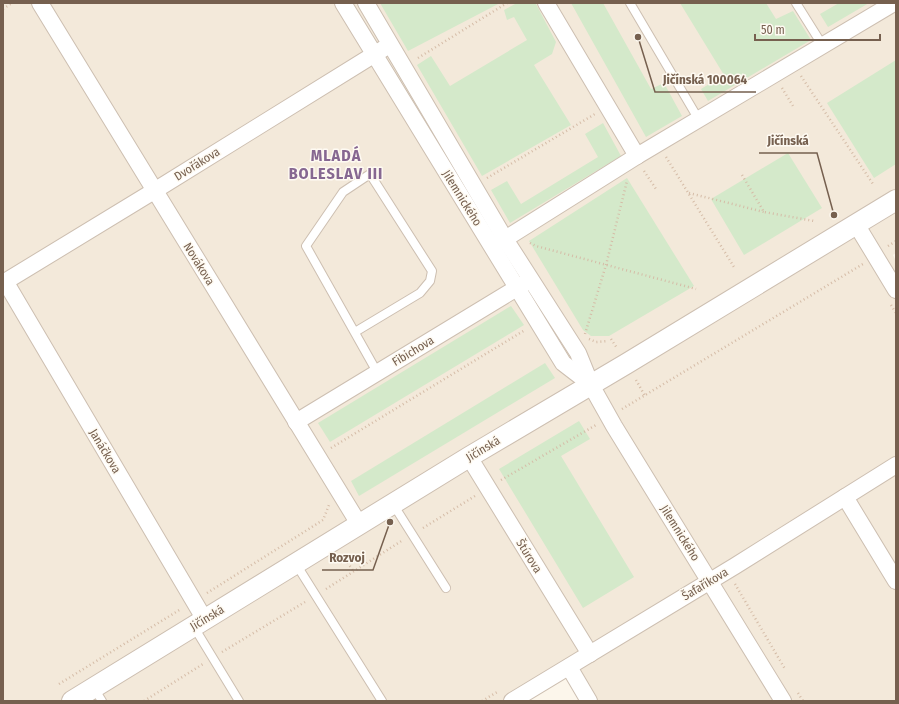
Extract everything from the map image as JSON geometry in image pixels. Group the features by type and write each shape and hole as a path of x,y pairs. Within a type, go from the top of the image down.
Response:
{"street":[{"name":"Novákova","path":"40,3 359,524"},
{"name":"Jilemnického","path":"343,3 374,55 524,283 578,353 591,384 618,432 783,701"},
{"name":"Jilemnického","path":"366,3 504,239 524,283 538,322 563,363 591,384"},
{"path":"546,3 640,161"},
{"path":"504,239 640,161 699,120 894,3"},
{"name":"Dvořákova","path":"4,282 390,45"},
{"name":"Jičínská","path":"72,701 98,694 200,623 359,524 896,200"},
{"path":"856,224 896,290"},
{"name":"Janáčkova","path":"4,282 164,550 200,623"},
{"name":"Fibichova","path":"296,422 524,283"},
{"name":"Štúrova","path":"469,457 590,654"},
{"name":"Šafaříkova","path":"512,701 569,668 896,466"},
{"path":"845,497 896,581"},
{"path":"569,668 589,701"}],"lane":[{"path":"630,3 699,120"},
{"path":"796,3 823,46"},
{"path":"355,332 420,293 430,281 432,271 370,174 343,192 306,246 355,332 378,372"},
{"path":"392,504 446,588"},
{"path":"296,563 382,701"},
{"path":"200,623 240,701"}],"path":[{"path":"3,9 12,3"},
{"path":"404,67 508,3"},
{"path":"799,73 873,184"},
{"path":"780,85 793,106"},
{"path":"475,188 488,177 608,106"},
{"path":"664,153 734,267"},
{"path":"640,161 656,189"},
{"path":"584,337 606,265 629,175"},
{"path":"742,175 764,212"},
{"path":"488,177 492,184"},
{"path":"688,193 764,212 814,220"},
{"path":"529,247 525,240 536,246 696,289"},
{"path":"888,246 896,241"},
{"path":"619,411 864,263"},
{"path":"317,456 538,322"},
{"path":"580,332 584,337 596,342 608,341"},
{"path":"611,339 617,348"},
{"path":"636,380 645,396"},
{"path":"324,590 487,488 600,423"},
{"path":"205,594 323,520 331,499"},
{"path":"727,571 788,674"},
{"path":"220,654 306,601"},
{"path":"59,684 184,607"},
{"path":"144,701 204,663"},
{"path":"795,688 803,701"}],"shaded area":[{"path":"3,3 896,3 896,253 893,255 896,261 896,701 581,701 565,676 517,701 3,701"}],"green space":[{"path":"380,3 500,3 408,51"},
{"path":"517,3 536,4 556,42 552,54 534,65 571,125 482,176 417,65 431,56 450,86 527,40 514,17 507,20 504,10"},
{"path":"571,3 603,3 651,89 664,83 682,116 646,137"},
{"path":"680,3 766,3 776,19 793,11 811,40 708,101 701,89 724,75"},
{"path":"839,3 869,3 828,27 820,14"},
{"path":"896,60 896,164 874,178 827,103"},
{"path":"603,123 621,156 510,223 491,190 507,181 521,204 598,157 585,134"},
{"path":"788,153 822,208 744,255 711,199"},
{"path":"627,178 694,286 609,336 591,336 583,330 529,241"},
{"path":"511,306 524,325 330,442 318,423"},
{"path":"545,363 555,378 359,496 351,481"},
{"path":"579,421 590,439 561,456 634,577 583,608 499,469"}],"place":[{"name":"Jičínská 100064","path":"638,37"},
{"name":"Jičínská","path":"834,215"},
{"name":"Rozvoj","path":"390,522"}],"district":[{"name":"MLADÁ BOLESLAV III","path":"336,164"}]}
